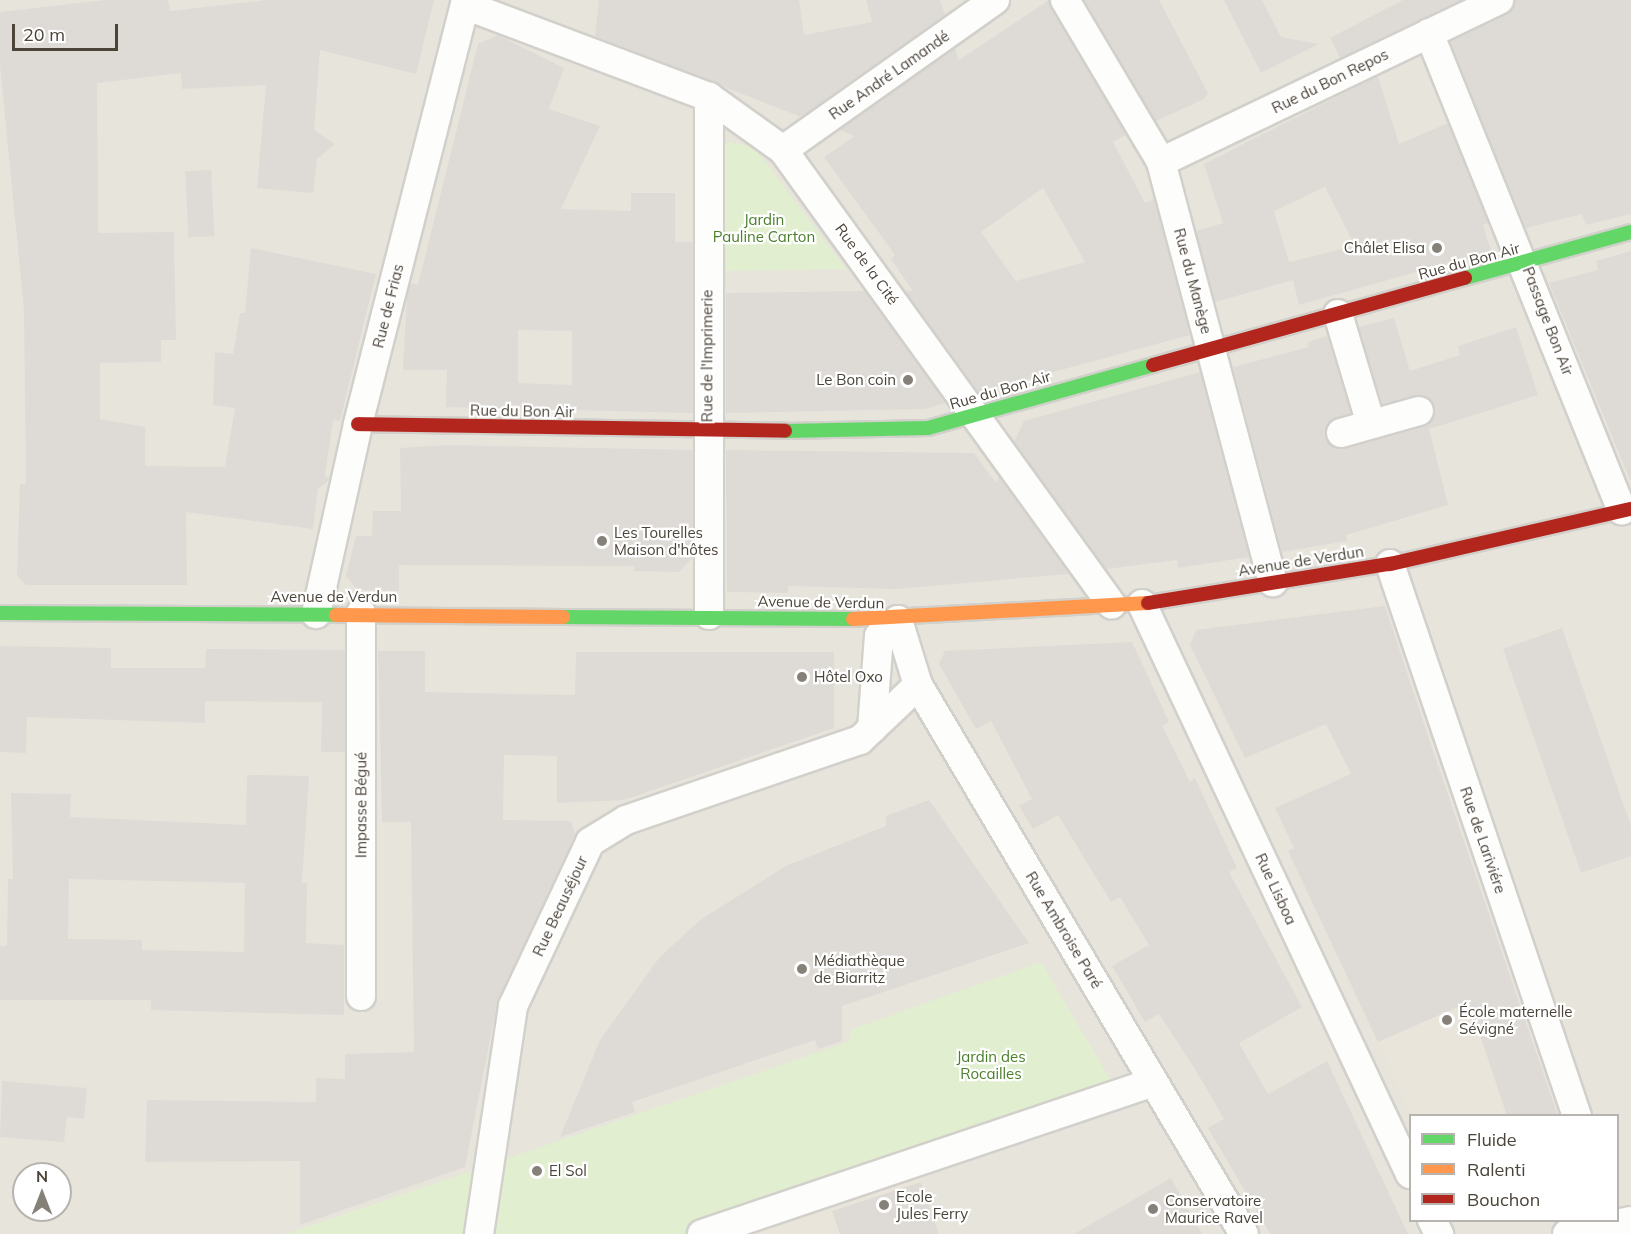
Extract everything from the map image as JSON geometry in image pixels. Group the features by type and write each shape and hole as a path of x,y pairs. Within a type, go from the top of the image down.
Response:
{"main road":[{"name":"Rue du Bon Air","path":"358,424 706,432 928,428 1211,347 1526,263 1631,232"},
{"name":"Avenue de Verdun","path":"0,613 710,615 898,620 1142,603 1390,564 1627,510"}],"street":[{"name":"Rue André Lamandé","path":"783,150 995,0"},
{"name":"Rue du Manège","path":"1065,0 1161,162 1273,582"},
{"name":"Rue du Bon Repos","path":"1161,162 1499,0"},
{"name":"Rue de la Cité","path":"466,2 709,97 783,150 977,413 1112,605"},
{"name":"Rue de Frias","path":"316,614 358,424 466,2"},
{"name":"Passage Bon Air","path":"1429,33 1627,510"},
{"name":"Rue de l'Imprimerie","path":"709,97 706,432 710,615"},
{"path":"1338,314 1371,424"},
{"path":"1341,433 1419,411"},
{"name":"Rue de Lariviére","path":"1390,564 1575,1114"},
{"name":"Rue Lisboa","path":"1142,603 1409,1172"},
{"name":"Impasse Bégué","path":"361,613 361,996"},
{"path":"872,729 879,636 898,620"},
{"name":"Rue Ambroise Paré","path":"898,620 918,685 1244,1234"},
{"name":"Rue Beauséjour","path":"479,1234 513,1006 590,842 626,820 860,740 918,685"},
{"path":"702,1234 1154,1082"},
{"path":"1567,1234 1631,1221"}],"shaded area":[{"path":"0,0 1631,0 1631,1234 0,1234"},
{"name":"École maternelle Sévigné","path":"1496,934 1558,1114 1412,1114 1358,998"},
{"name":"Ecole Jules Ferry","path":"922,1176 941,1234 751,1234"}],"green space":[{"name":"Jardin Pauline Carton","path":"729,142 754,147 846,269 726,271 721,146"},
{"name":"Jardin des Rocailles","path":"1041,962 1124,1103 736,1234 286,1234 848,1042 852,1029"}],"building":[{"path":"105,0 168,0 170,11 266,0 434,0 416,74 320,50 314,130 335,144 317,159 313,193 257,188 266,85 182,89 181,73 97,83 98,233 174,232 176,340 161,340 161,362 100,363 100,419 145,427 145,466 225,467 235,408 213,405 215,352 233,354 240,313 245,313 251,248 376,274 340,421 333,420 325,475 329,480 318,489 313,529 186,512 187,585 26,585 17,576 20,484 26,484 24,310 0,65 0,12"},
{"path":"599,0 799,0 804,35 872,22 866,0 940,0 945,15 801,117 595,36"},
{"path":"1049,0 1126,135 1113,142 1145,203 1154,199 1190,335 979,392 905,291 913,291 891,259 895,255 824,157 855,136 839,130 955,48 959,60","holes":["1043,188 1085,262 1016,281 981,232"]},
{"path":"1084,0 1159,0 1208,93 1204,99 1156,121"},
{"path":"1224,0 1262,0 1281,37 1319,44 1261,73"},
{"path":"1403,0 1461,0 1340,58 1330,38"},
{"path":"1515,0 1631,0 1631,214 1586,225 1582,214 1526,228 1450,42 1507,15"},
{"path":"498,35 564,68 549,109 600,126 561,209 631,211 631,193 675,193 675,242 693,242 693,413 446,407 447,370 403,370 407,298 411,283 418,285 478,44","holes":["518,330 572,331 572,385 518,383"]},
{"path":"1378,76 1399,144 1448,123 1488,223 1483,225 1491,251 1299,305 1293,280 1215,302 1196,231 1223,223 1204,164","holes":["1325,187 1355,246 1289,262 1274,211"]},
{"path":"211,170 214,236 188,237 185,171"},
{"path":"1631,251 1630,480 1549,283 1598,270 1596,261"},
{"path":"865,291 945,403 925,409 726,413 726,293"},
{"path":"1394,318 1410,371 1460,355 1458,346 1516,327 1538,395 1429,429 1448,505 1346,535 1347,541 1282,552 1233,367 1309,347 1308,342 1327,336 1351,413 1329,422 1325,437 1330,445 1345,449 1423,427 1435,414 1424,395 1382,404 1359,327"},
{"path":"1200,372 1249,557 1178,568 1177,560 1106,569 1014,442 1024,421"},
{"path":"446,445 693,450 693,557 679,572 634,571 634,566 399,565 399,591 357,590 346,576 356,536 372,536 373,511 401,511 400,448"},
{"path":"726,450 974,453 996,483 999,477 1069,574 895,589 788,586 788,593 727,592"},
{"path":"1385,606 1557,1114 1506,1114 1469,1002 1378,1042 1288,851 1294,848 1275,808 1351,774 1326,724 1245,758 1190,645 1196,630"},
{"path":"1562,628 1631,826 1631,856 1581,873 1503,649"},
{"path":"1132,642 1169,722 1162,726 1190,782 1195,778 1237,868 1229,872 1302,1007 1239,1043 1268,1094 1327,1061 1408,1234 1270,1234 1208,1128 1224,1119 1195,1069 1159,1014 1145,1022 1112,966 1149,945 1120,897 1111,902 1058,815 1033,829 1019,806 1032,799 991,721 976,729 939,664 945,651"},
{"path":"0,646 111,648 111,668 205,668 206,649 345,650 345,752 321,752 322,702 205,701 205,723 27,717 26,753 0,752"},
{"path":"378,651 425,651 425,692 575,695 576,652 834,652 834,728 624,800 557,803 557,756 504,755 503,820 571,821 575,835 498,999 465,1167 300,1225 300,1161 145,1162 147,1100 316,1102 316,1078 345,1079 345,1054 414,1052 411,822 382,822"},
{"path":"247,775 309,776 302,883 307,883 306,943 344,945 344,1015 151,1010 151,1000 0,1000 0,946 7,946 8,879 13,879 11,793 71,794 70,817 246,825","holes":["69,879 245,883 244,952 142,950 142,940 68,939"]},
{"name":"Médiathèque de Biarritz","path":"929,800 1029,943 842,1006 842,1041 818,1049 815,1040 632,1102 635,1112 560,1137 600,1040 659,958 700,920 786,866 886,826 886,816"},
{"path":"2,1081 87,1088 84,1119 67,1117 64,1142 0,1137"},
{"name":"Conservatoire Maurice Ravel","path":"1171,1178 1202,1234 1074,1234"},
{"name":"Ecole Jules Ferry","path":"921,1182 939,1234 840,1234 832,1211"}],"traffic: fast":[{"path":"1465,278 1631,232"},
{"path":"785,431 928,428 1153,365"},
{"path":"0,613 336,615"},
{"path":"563,617 853,619"}],"traffic: slow":[{"path":"853,619 1148,603"},
{"path":"336,615 563,617"}],"traffic: jam":[{"path":"1153,365 1465,278"},
{"path":"358,424 785,431"},
{"path":"1148,603 1390,564 1631,509"}],"place":[{"name":"Châlet Elisa","path":"1437,248"},
{"name":"Le Bon coin","path":"908,380"},
{"name":"Les Tourelles Maison d'hôtes","path":"602,541"},
{"name":"Hôtel Oxo","path":"802,677"},
{"name":"Médiathèque de Biarritz","path":"802,969"},
{"name":"École maternelle Sévigné","path":"1447,1020"},
{"name":"El Sol","path":"537,1171"},
{"name":"Ecole Jules Ferry","path":"884,1205"},
{"name":"Conservatoire Maurice Ravel","path":"1153,1209"}]}
